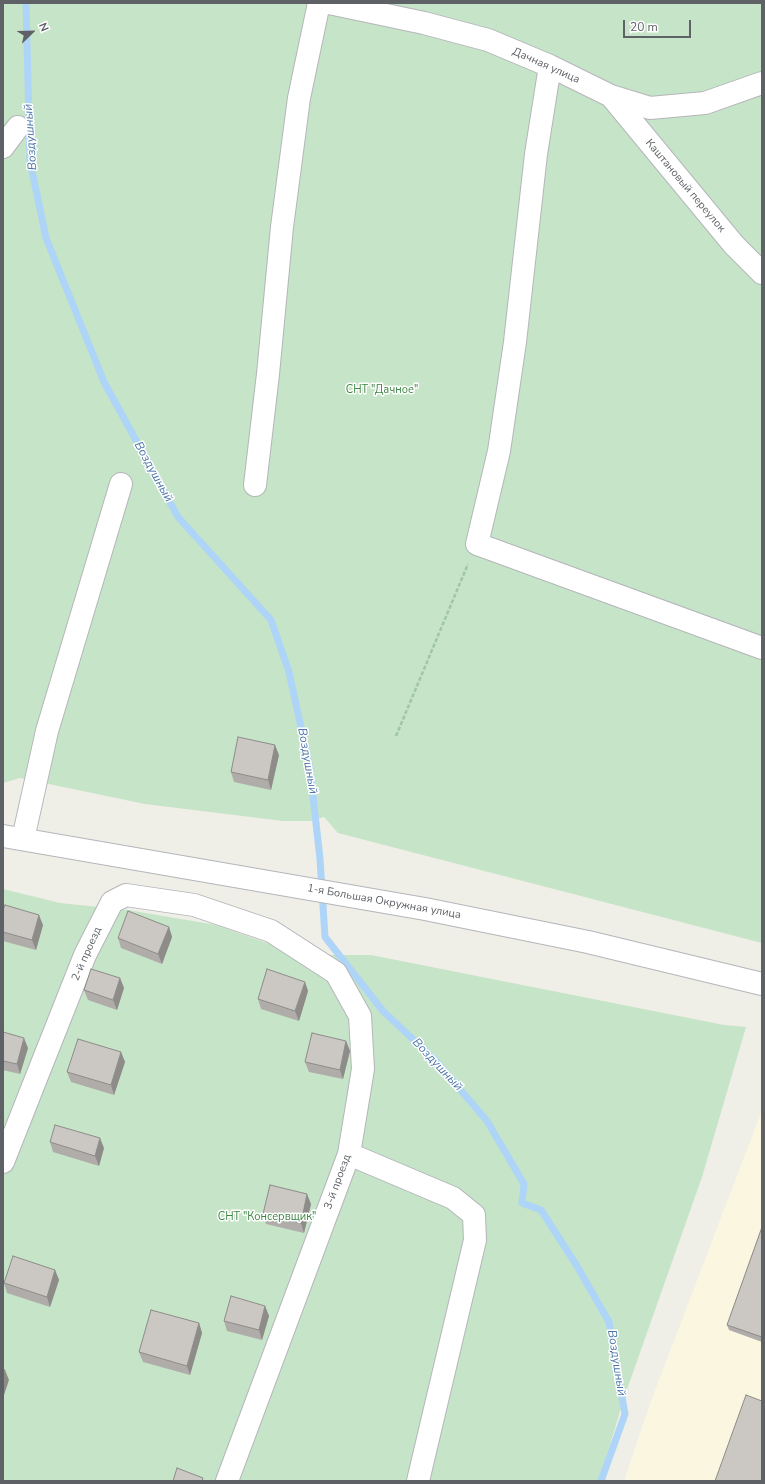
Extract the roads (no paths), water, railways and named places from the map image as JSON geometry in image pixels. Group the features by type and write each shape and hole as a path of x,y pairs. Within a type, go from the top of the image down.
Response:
{"street":[{"path":"255,485 268,374 282,219 299,98 319,3"},
{"name":"Дачная улица","path":"328,3 424,23 488,40 550,66 611,96 650,108 705,103 762,83"},
{"path":"550,66 536,154 515,342 499,451 476,544 762,648"},
{"name":"Каштановый переулок","path":"611,96 734,245 762,273"},
{"path":"3,147 18,127"},
{"path":"13,838 47,731 121,484"},
{"name":"1-я Большая Окружная улица","path":"13,838 425,909 588,942 762,984"},
{"name":"2-й проезд","path":"3,1162 85,955 112,902 126,895 194,905 271,932"},
{"name":"3-й проезд","path":"227,1481 349,1154 363,1068 360,1016 336,973 271,932"},
{"path":"349,1154 453,1198 474,1215 475,1240 418,1481"}],"waterway":[{"name":"Воздушный","path":"26,3 30,161 46,238 104,382 178,517 271,620 289,672 310,769 320,859 325,937 383,1011 435,1060 487,1121 524,1184 522,1203 541,1210 577,1266 609,1322 625,1414 601,1481"}],"park label":[{"name":"СНТ \"Дачное\"","path":"382,390"},
{"name":"СНТ \"Консервщик\"","path":"267,1217"}]}
